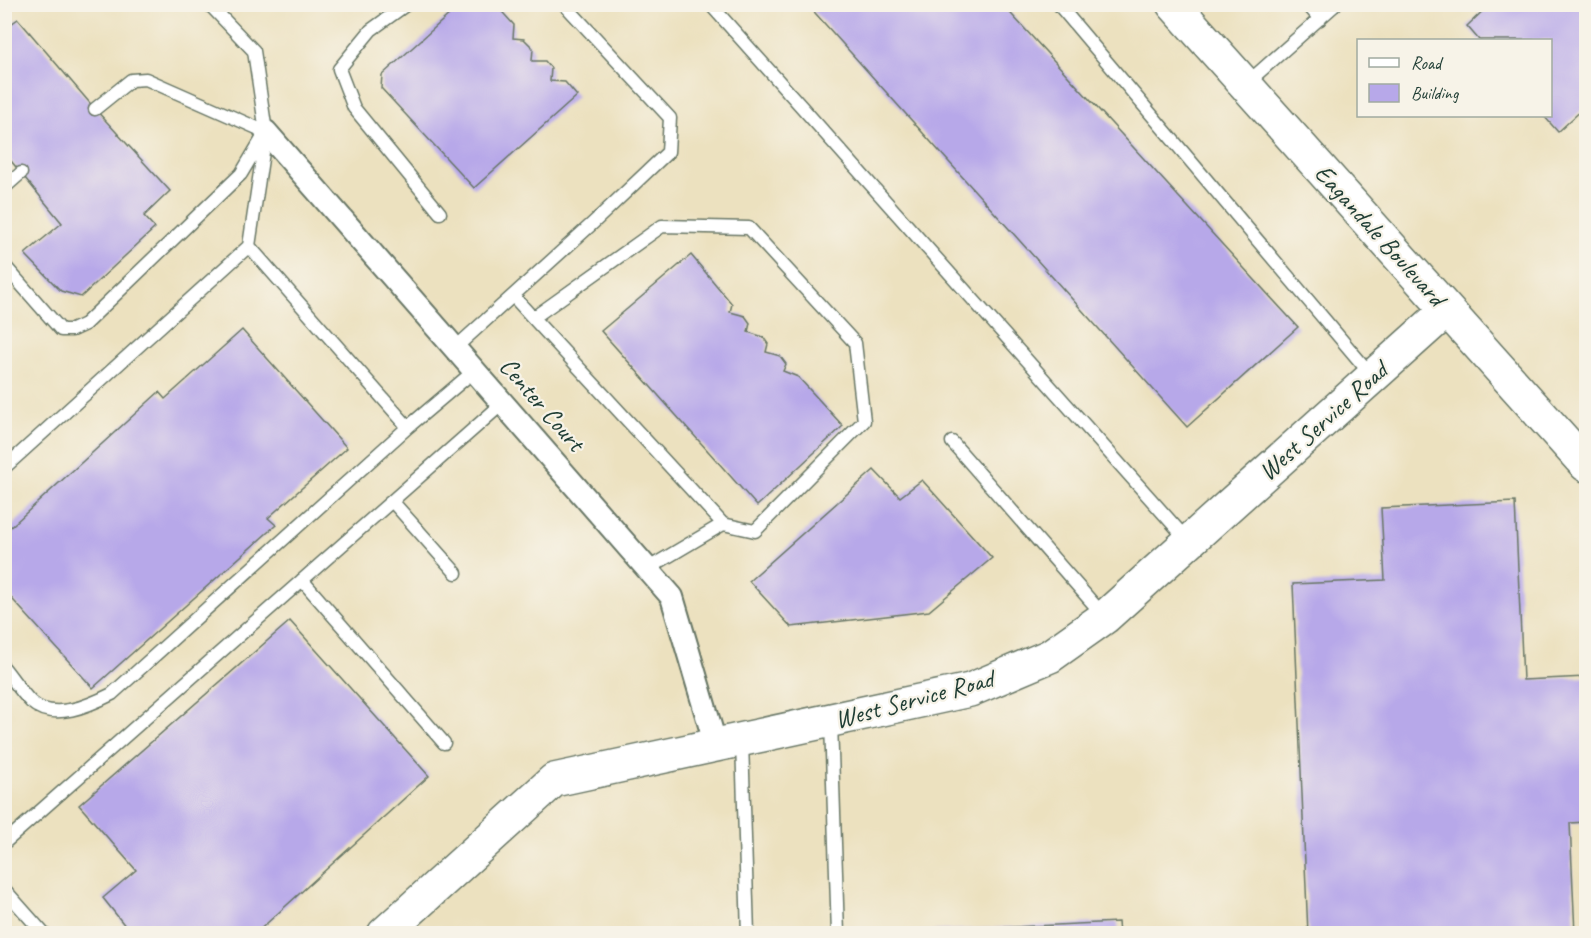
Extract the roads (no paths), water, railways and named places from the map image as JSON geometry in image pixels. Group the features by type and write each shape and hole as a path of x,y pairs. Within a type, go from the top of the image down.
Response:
{"street":[{"name":"Eagandale Boulevard","path":"1173,4 1587,465"},
{"name":"Center Court","path":"266,132 672,597 729,743"},
{"name":"West Service Road","path":"396,929 554,780 970,690 1050,656 1105,617 1447,310"}],"lane":[{"path":"4,468 249,246 266,132 254,51 209,4"},
{"path":"406,4 372,30 339,69 354,108 440,213"},
{"path":"454,348 668,152 670,118 564,4"},
{"path":"710,4 1189,542"},
{"path":"1058,4 1373,377"},
{"path":"1307,4 1320,19"},
{"path":"1245,85 1336,4"},
{"path":"95,109 131,80 146,79 266,132"},
{"path":"4,265 62,330 72,330 85,324 241,174 266,132"},
{"path":"4,188 21,173"},
{"path":"513,296 533,318 723,524 755,531 864,421 855,343 749,228 662,226 533,318"},
{"path":"249,246 408,428"},
{"path":"4,668 32,703 48,711 70,709 95,702 112,694 474,371"},
{"path":"4,843 503,403"},
{"path":"952,442 1105,617"},
{"path":"392,501 456,573"},
{"path":"647,569 723,524"},
{"path":"302,580 444,743"},
{"path":"831,721 838,933"},
{"path":"729,743 748,933"},
{"path":"4,889 44,933"}]}
